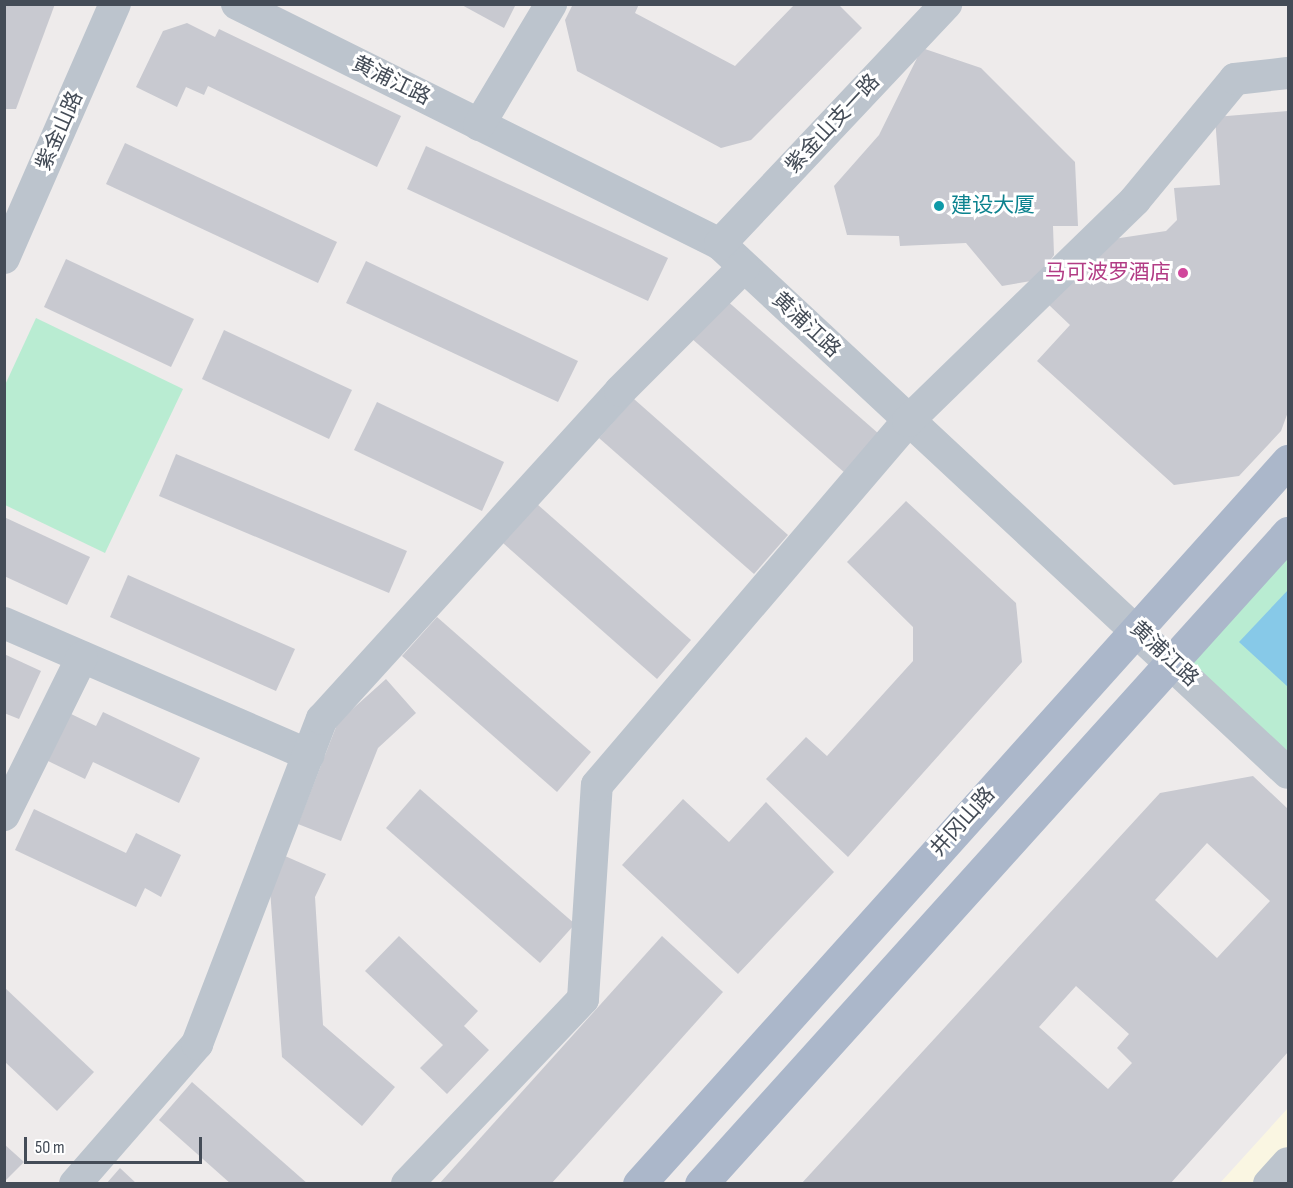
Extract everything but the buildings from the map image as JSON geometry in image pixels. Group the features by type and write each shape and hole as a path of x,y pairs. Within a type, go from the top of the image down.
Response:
{"main road":[{"name":"井冈山路","path":"639,1184 1288,461"},
{"path":"701,1184 1288,534"}],"street":[{"name":"紫金山路","path":"4,258 115,4"},
{"name":"黄浦江路","path":"237,4 720,244 908,421 1137,628 1288,772"},
{"path":"479,125 550,4"},
{"name":"紫金山支一路","path":"720,244 946,4"},
{"path":"407,1184 583,999 597,785 908,421 1135,200 1235,80 1288,74"},
{"path":"75,1184 197,1044 322,719 620,391 744,267"},
{"path":"4,623 309,755"},
{"path":"4,815 82,657"},
{"path":"1269,1184 1288,1163"}],"shaded area":[{"path":"1288,1108 1288,1183 1220,1183"}],"green space":[{"path":"36,318 183,389 105,553 5,505 5,385"},
{"path":"1288,533 1288,773 1173,662"}],"water":[{"path":"1288,590 1288,687 1239,642"}],"place":[{"name":"建设大厦","path":"939,206"},
{"name":"马可波罗酒店","path":"1183,273"}]}
